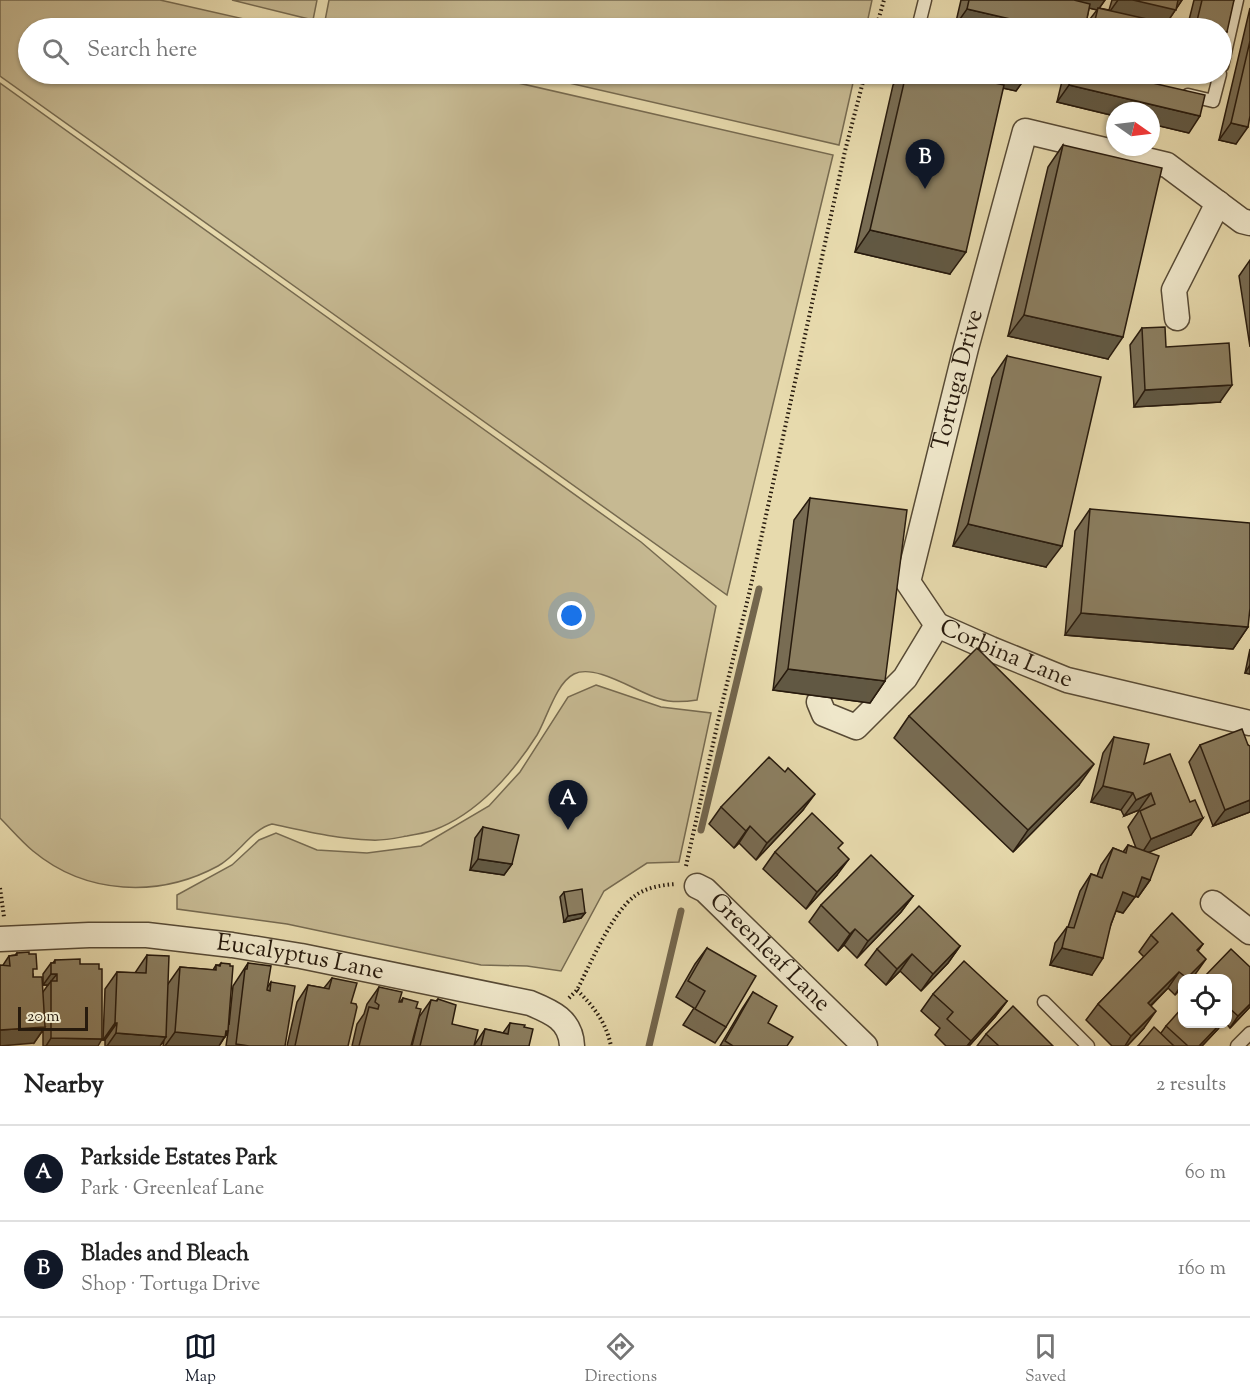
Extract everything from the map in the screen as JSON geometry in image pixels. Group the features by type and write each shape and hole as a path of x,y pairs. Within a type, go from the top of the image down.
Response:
{"street":[{"name":"Tortuga Drive","path":"937,625 908,582 966,348 1025,131 1167,165 1218,203"},
{"path":"1177,318 1174,290 1218,203 1242,221 1250,223"},
{"name":"Corbina Lane","path":"819,702 824,714 856,727 905,678 937,625 1067,680 1250,723"},
{"name":"Greenleaf Lane","path":"689,885 705,890 865,1046"},
{"path":"1213,903 1250,932"},
{"name":"Eucalyptus Lane","path":"0,939 147,935 232,945 301,956 530,1004 555,1013"},
{"path":"555,1013 566,1024 571,1034 572,1046"}],"lane":[{"path":"920,18 925,0"},
{"path":"1232,21 1237,0"},
{"path":"1180,94 1213,101 1217,84"},
{"path":"1044,1002 1089,1046"},
{"path":"1238,1046 1250,1034"}],"path":[{"path":"879,18 884,0"},
{"path":"555,1013 577,990 619,911 636,895 658,885 689,885 749,594 862,84"},
{"path":"577,990 594,1008 608,1030 611,1046"}],"shaded area":[{"path":"0,0 160,0 240,18 18,18 18,84 523,84 833,155 727,595 0,76"},
{"path":"232,0 317,0 313,18 305,18"},
{"path":"329,0 872,0 868,18 326,18"},
{"path":"0,83 641,542 716,606 697,700 678,702 665,700 605,675 594,672 574,674 562,685 537,735 517,764 493,791 465,814 450,823 424,833 385,840 358,839 272,824 258,831 218,866 172,883 148,887 99,884 54,866 33,851 0,818"},
{"path":"574,84 853,84 839,145"},
{"path":"596,685 661,707 711,713 679,862 647,863 604,891 561,971 527,966 481,965 287,924 177,909 177,895 232,865 259,840 276,833 317,850 367,853 421,846 489,806 520,772 568,697"}],"building":[{"path":"969,0 1074,0 1090,4 1087,18 1006,18 967,9"},
{"path":"1133,0 1178,0 1176,10"},
{"path":"1202,0 1234,0 1230,18 1198,18"},
{"path":"1098,8 1142,18 1096,18"},
{"path":"1250,41 1250,116 1248,127 1231,123"},
{"path":"904,84 1004,85 966,252 870,230"},
{"path":"1157,84 1205,95 1200,116 1160,107 1160,102 1141,102 1069,85"},
{"path":"1063,145 1162,168 1123,337 1024,315"},
{"path":"1165,327 1166,347 1229,343 1232,385 1145,390 1142,328"},
{"path":"1007,356 1101,377 1062,546 968,524"},
{"path":"810,498 907,510 885,681 788,669"},
{"path":"1090,509 1250,523 1248,627 1081,613"},
{"path":"977,648 1094,764 1028,830 909,716"},
{"path":"1242,729 1250,746 1250,800 1225,810 1200,745"},
{"path":"1114,737 1149,744 1144,764 1170,754 1190,802 1195,800 1203,818 1151,839 1140,811 1155,804 1151,793 1136,800 1133,793 1103,786"},
{"path":"769,757 785,772 788,768 815,794 767,843 750,826 746,831 721,807"},
{"path":"812,813 843,843 838,848 849,859 817,892 775,852"},
{"path":"483,827 519,835 512,864 478,859"},
{"path":"1128,845 1159,856 1150,880 1142,877 1135,897 1123,892 1111,924 1103,958 1062,948 1067,927 1074,928 1091,874 1102,878 1113,848 1126,853"},
{"path":"871,855 913,896 868,941 855,929 850,934 821,905"},
{"path":"582,889 585,913 568,916 564,892"},
{"path":"919,906 960,946 933,974 912,954 897,969 877,949"},
{"path":"1172,913 1203,944 1197,950 1206,959 1191,974 1179,972 1148,1003 1156,1011 1131,1036 1098,1004 1158,942 1151,935"},
{"path":"707,948 756,976 726,1027 695,1009 705,991 688,981"},
{"path":"1231,949 1250,967 1250,1004 1238,1016 1232,1011 1232,974 1207,974"},
{"path":"29,952 29,954 36,954 37,969 33,969 33,977 42,977 45,1027 0,1030 0,965 10,966 9,956"},
{"path":"147,955 169,956 166,1037 116,1033 117,972 146,973"},
{"path":"80,959 80,964 99,964 99,969 102,969 102,1039 51,1038 51,981 57,981 57,974 51,974 51,963 55,963 55,960"},
{"path":"964,961 1007,1001 971,1041 947,1019 953,1012 933,994"},
{"path":"221,963 233,966 228,1031 225,1037 175,1032 180,967 216,970 216,965 220,966"},
{"path":"248,963 271,966 267,990 270,991 271,982 295,986 285,1046 236,1044 245,969"},
{"path":"332,978 357,983 351,1003 356,1004 357,1007 348,1046 295,1046 308,985 329,989"},
{"path":"379,987 402,992 399,1002 402,1002 403,998 418,1002 416,1008 421,1009 411,1046 359,1046 369,1007 378,1009 379,1005 375,1002"},
{"path":"753,992 777,1006 768,1023 793,1037 787,1046 733,1046 725,1041"},
{"path":"438,999 456,1005 452,1024 478,1030 474,1046 420,1046 431,1000 437,1001"},
{"path":"1013,1006 1053,1046 999,1046 986,1034"},
{"path":"1178,1012 1178,1028 1216,1028 1199,1046 1188,1046 1166,1026"},
{"path":"510,1023 525,1025 524,1027 533,1029 529,1046 481,1046 485,1029 508,1034"},
{"path":"1154,1027 1174,1046 1138,1046"}],"waterway":[{"path":"701,830 759,589"},
{"path":"649,1046 681,911"}],"place":[{"name":"Blades and Bleach","path":"925,189"},
{"name":"Parkside Estates Park","path":"568,830"}]}
